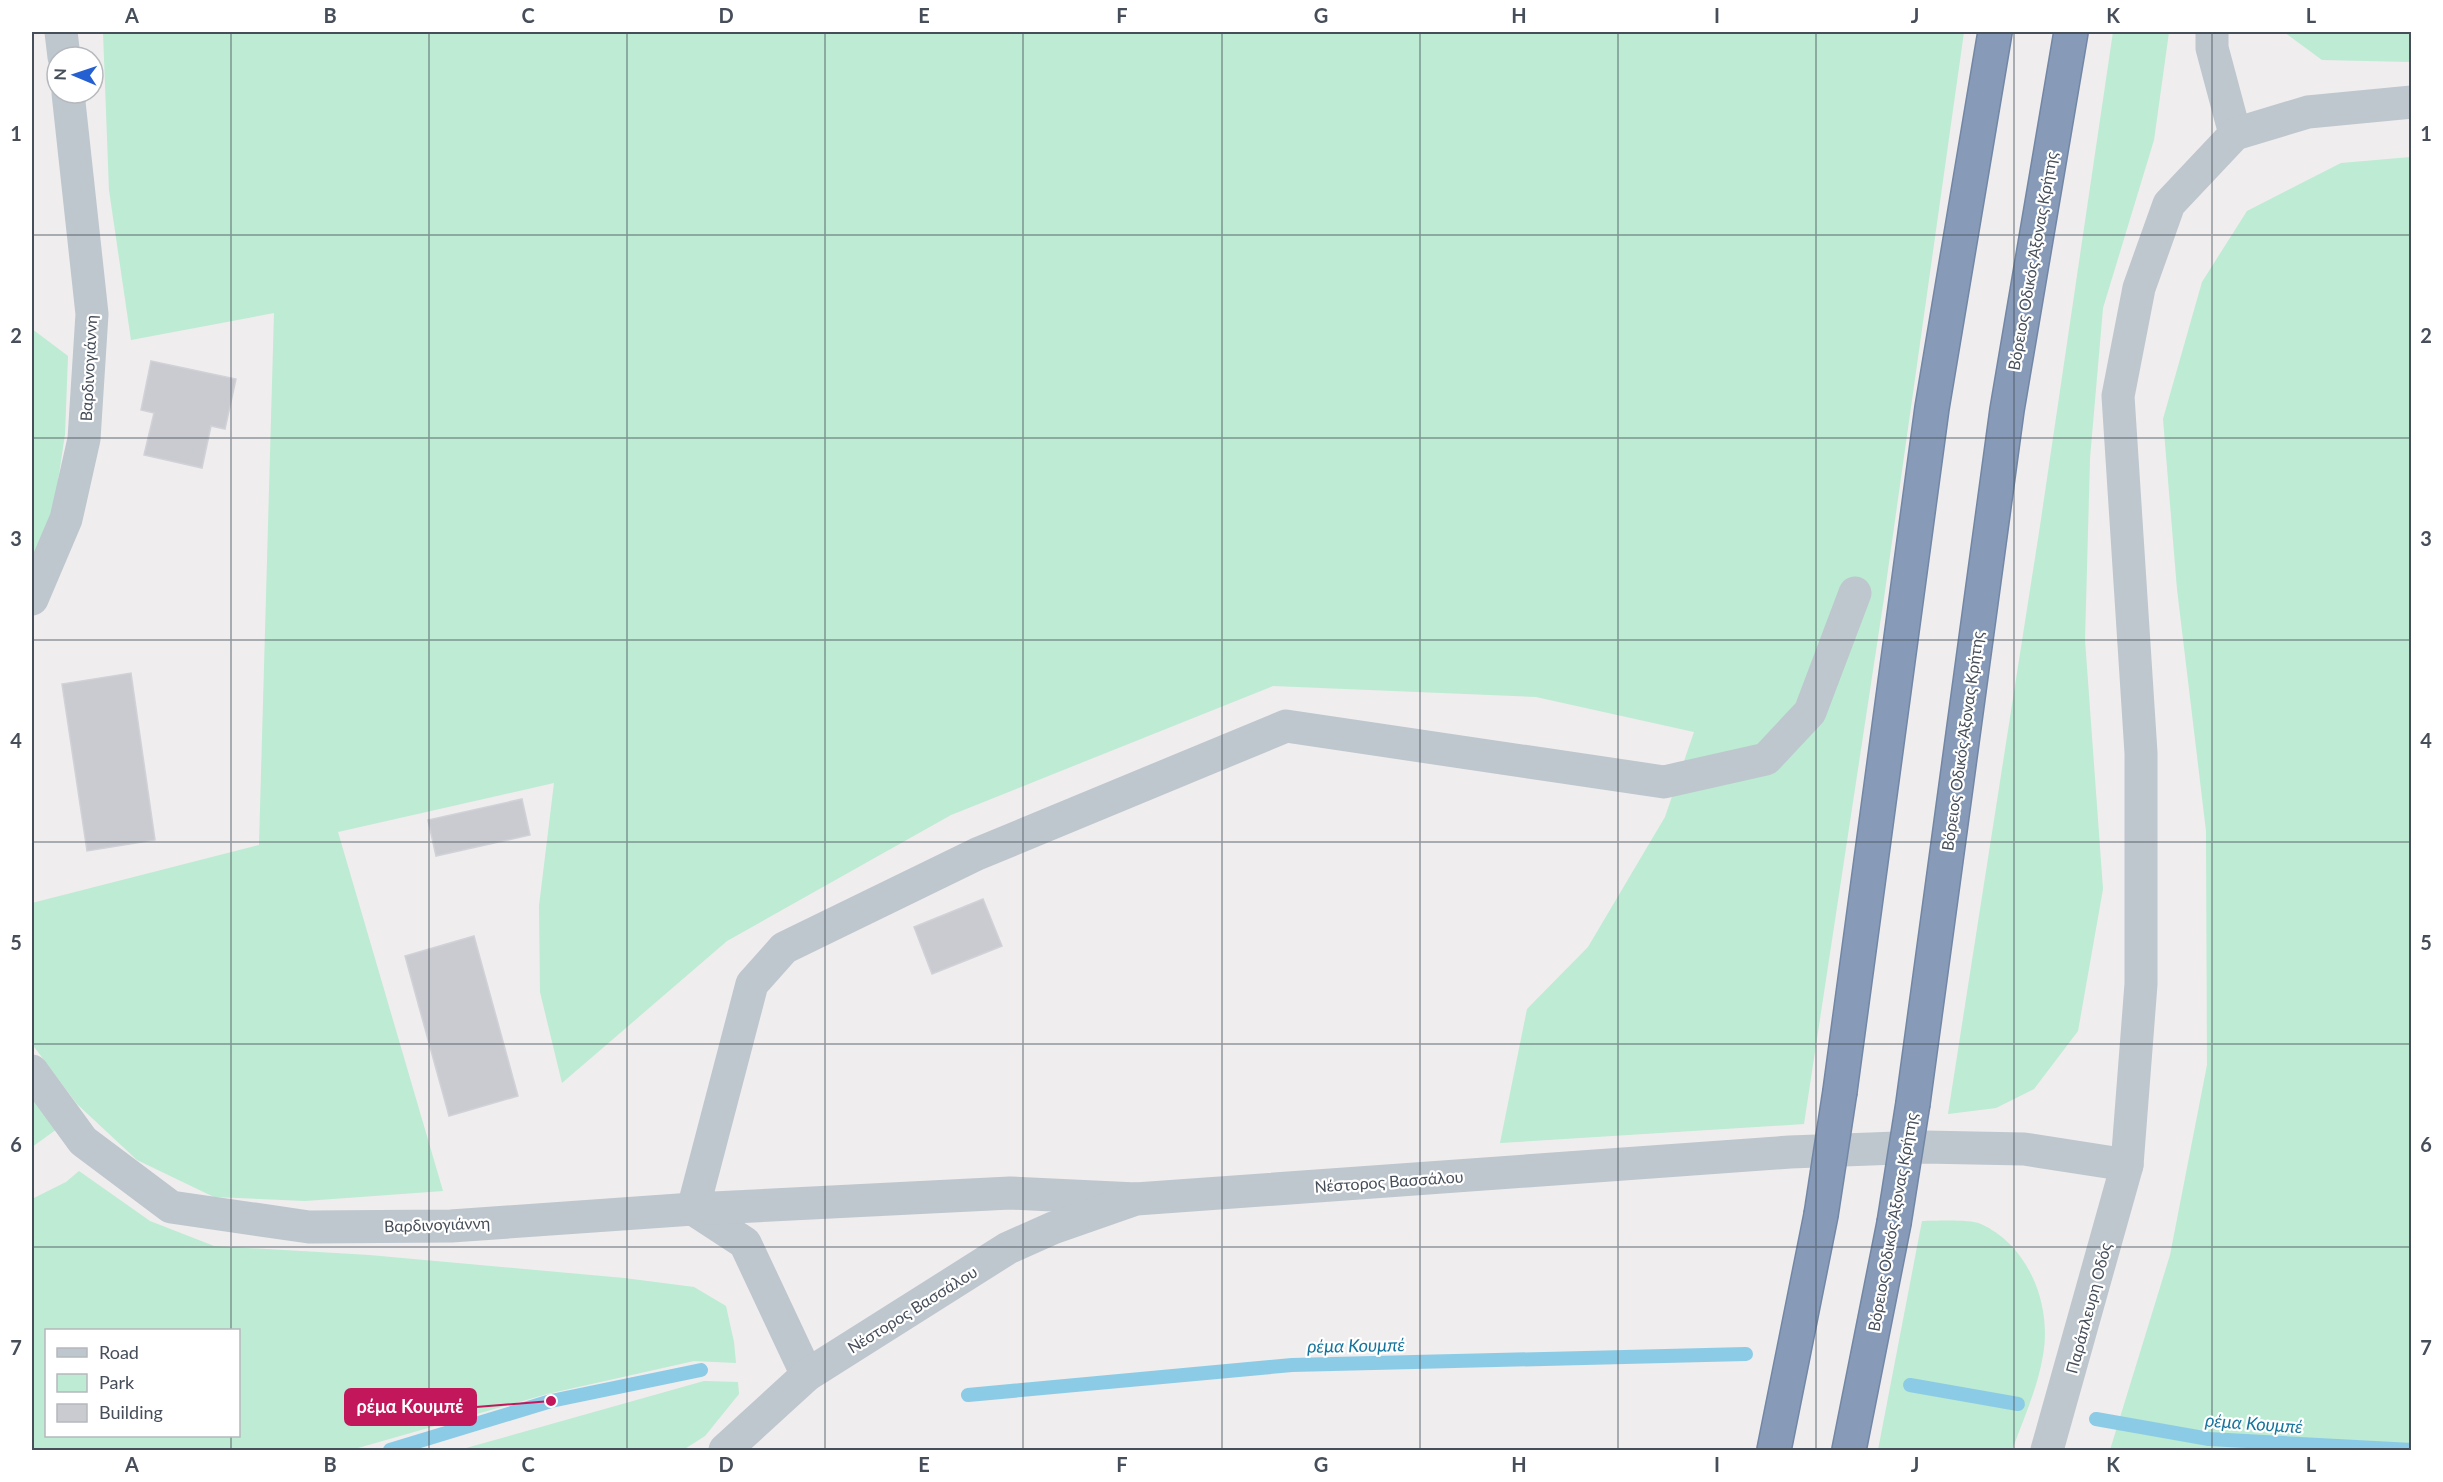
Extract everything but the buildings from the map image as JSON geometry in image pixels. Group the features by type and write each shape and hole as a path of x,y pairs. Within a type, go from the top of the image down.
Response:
{"highway":[{"path":"1774,1450 1821,1215 1932,408 1995,32"},
{"name":"Βόρειος Οδικός Άξονας Κρήτης","path":"1849,1450 1894,1223 1913,1103 2007,410 2071,32"}],"street":[{"path":"2212,32 2212,48 2235,134 2308,112 2412,102"},
{"name":"Βαρδινογιάννη","path":"32,599 66,519 84,439 92,314 69,105"},
{"name":"Παράπλευρη Οδός","path":"2047,1450 2127,1165 2141,984 2141,753 2118,396 2139,288 2169,204 2235,134"},
{"path":"807,1375 745,1243 693,1209 752,984 784,948 977,854 1286,726 1664,782 1766,759 1810,712 1855,593"},
{"name":"Βαρδινογιάννη","path":"32,1071 83,1141 171,1207 309,1227 451,1226 693,1209 1010,1193 1136,1199"},
{"name":"Νέστορος Βασσάλου","path":"725,1450 807,1375 1008,1248 1053,1228 1136,1199 1778,1153 1924,1147 2024,1149 2127,1165"}],"green space":[{"path":"103,32 1964,32 1884,598 1804,1124 1500,1143 1527,1009 1588,947 1665,817 1694,732 1536,697 1273,686 951,815 727,941 562,1083 540,992 539,906 554,783 338,832 443,1191 305,1201 214,1197 137,1160 77,1104 32,1044 32,903 259,845 274,313 131,340 109,190"},
{"path":"2113,32 2169,32 2154,140 2103,308 2090,458 2085,640 2103,889 2078,1031 2034,1089 1996,1108 1948,1114 2040,526"},
{"path":"2284,32 2411,32 2411,62 2322,60"},
{"path":"2411,157 2411,1450 2110,1450 2170,1255 2207,1065 2206,831 2177,589 2163,419 2202,282 2247,211 2341,163"},
{"path":"32,329 68,356 65,434 54,508 32,559"},
{"path":"32,1095 57,1129 32,1147"},
{"path":"79,1171 150,1221 214,1246 369,1255 624,1278 694,1287 726,1306 736,1363 694,1361 547,1394 351,1450 32,1450 32,1199 66,1182"},
{"path":"1922,1221 1961,1221 1981,1224 1998,1234 2012,1247 2024,1262 2033,1279 2044,1317 2043,1355 2034,1391 2012,1450 1878,1450"},
{"path":"704,1381 738,1382 739,1394 705,1436 683,1450 459,1450"}],"waterway":[{"name":"ρέμα Κουμπέ","path":"968,1395 1292,1365 1746,1354"},
{"name":"ρέμα Κουμπέ","path":"390,1450 551,1401 701,1370"},
{"name":"ρέμα Κουμπέ","path":"1910,1385 2018,1404"},
{"name":"ρέμα Κουμπέ","path":"2096,1419 2209,1439 2412,1450"}],"place":[{"name":"ρέμα Κουμπέ","path":"551,1401"}]}
